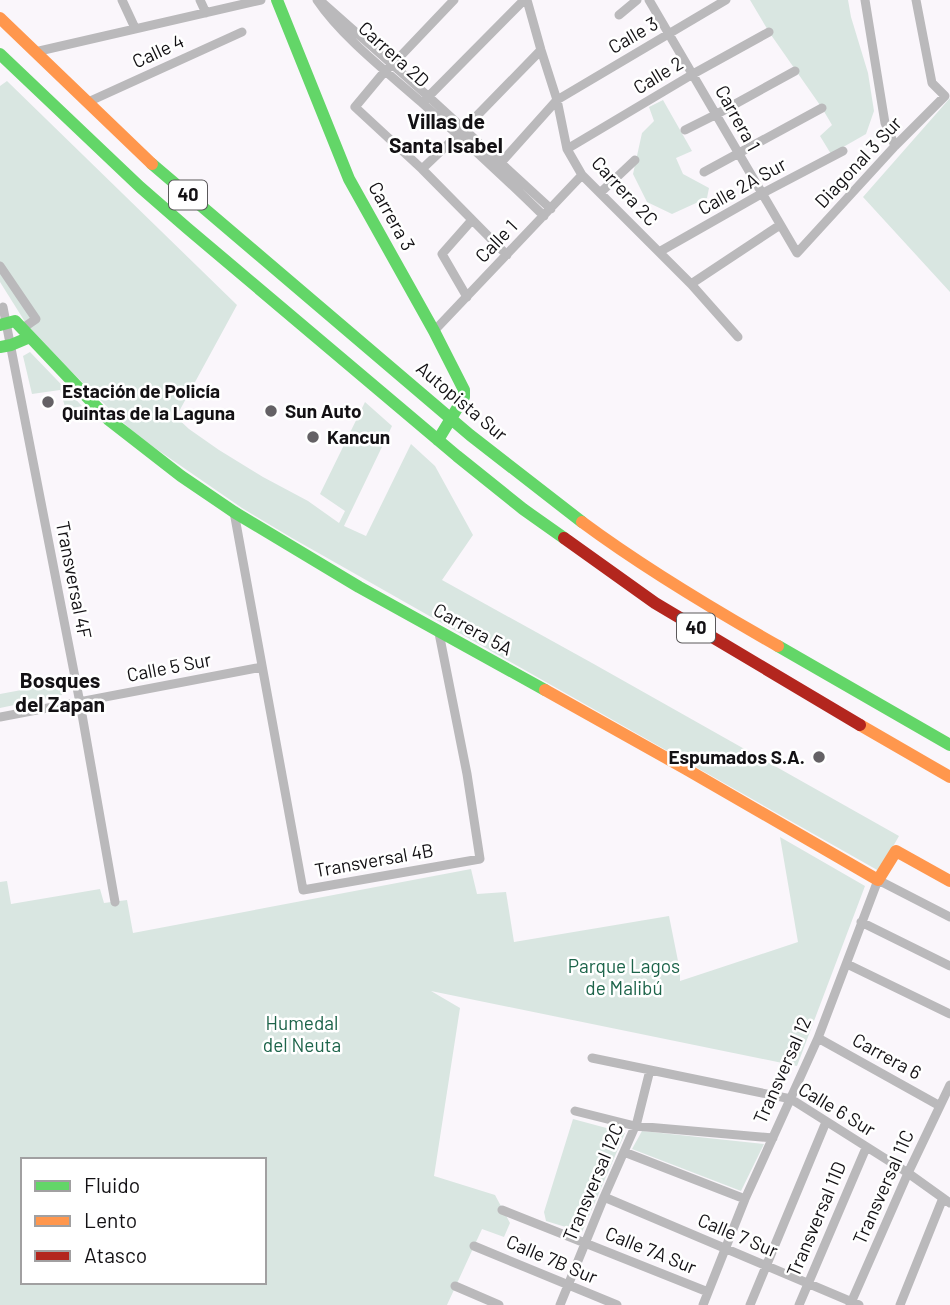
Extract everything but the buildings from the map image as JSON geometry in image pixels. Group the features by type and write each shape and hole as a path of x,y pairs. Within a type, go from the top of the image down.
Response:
{"main road":[{"name":"Carrera 3","path":"277,0 349,179 434,331 465,394 438,440"},
{"name":"Autopista Sur","path":"0,18 157,168 539,490 639,562 727,617 950,745"},
{"name":"40","path":"0,54 140,187 523,509 655,603 950,777"},
{"path":"5,346 15,327"},
{"name":"Carrera 5A","path":"15,327 109,420 162,462 234,512 439,633 686,769 878,880"},
{"name":"Transversal 12","path":"878,880 896,851 950,881"}],"street":[{"path":"122,0 135,28"},
{"path":"200,0 206,13"},
{"path":"35,52 261,0"},
{"name":"Carrera 2D","path":"318,0 328,16 426,100 548,213"},
{"path":"454,0 355,107 422,169 507,255"},
{"path":"426,100 526,0"},
{"name":"Carrera 2C","path":"526,0 557,100 567,149 582,175 691,284 738,337"},
{"name":"Calle 3","path":"619,15 637,0"},
{"name":"Carrera 1","path":"649,0 797,253"},
{"name":"Calle 3","path":"498,165 557,100 726,0"},
{"path":"865,0 885,123 895,146"},
{"name":"Diagonal 3 Sur","path":"797,253 945,96 932,83 916,0"},
{"name":"Calle 4","path":"87,102 242,32"},
{"name":"Calle 2","path":"567,149 769,32"},
{"path":"422,169 541,50"},
{"path":"685,130 794,71"},
{"path":"704,172 822,108"},
{"name":"Calle 2A Sur","path":"659,252 843,151"},
{"path":"600,193 635,160"},
{"name":"Calle 1","path":"434,331 582,175"},
{"path":"467,297 442,254 472,220"},
{"path":"691,284 780,225"},
{"path":"0,266 36,319 15,327 1,305"},
{"name":"Transversal 4F","path":"15,327 5,346 80,703 115,902"},
{"name":"Transversal 4B","path":"234,512 303,890 480,859 467,774 439,633"},
{"name":"Calle 5 Sur","path":"0,717 262,667"},
{"name":"Carrera 5A","path":"878,880 950,917"},
{"name":"Transversal 12","path":"703,1305 745,1199 818,1038 878,880"},
{"path":"861,922 950,967"},
{"path":"846,964 950,1014"},
{"name":"Carrera 6","path":"818,1038 940,1106"},
{"name":"Calle 6 Sur","path":"592,1058 791,1099 947,1200"},
{"name":"Transversal 12C","path":"560,1305 635,1126 650,1070"},
{"name":"Transversal 11C","path":"853,1304 908,1173 950,1085"},
{"path":"575,1111 635,1126 773,1139"},
{"path":"750,1305 825,1122"},
{"name":"Transversal 11D","path":"799,1305 866,1148"},
{"path":"624,1152 745,1199"},
{"name":"Calle 7 Sur","path":"604,1197 725,1250 808,1282 853,1304"},
{"path":"900,1305 947,1200"},
{"name":"Calle 7A Sur","path":"502,1210 708,1292"},
{"name":"Calle 7B Sur","path":"474,1246 617,1305"},
{"path":"455,1286 499,1305"}],"green space":[{"path":"750,0 848,0 868,73 874,111 866,134 831,154 820,136 832,125"},
{"path":"7,81 237,305 176,417 189,429 263,477 308,501 339,523 345,511 320,494 365,402 392,426 344,526 366,536 411,444 435,466 473,535 442,580 899,836 879,871 292,538 242,508 136,435 32,333 0,282 0,86"},
{"path":"950,98 950,292 863,197"},
{"path":"663,100 692,151 676,158 683,174 709,188 707,198 672,214 647,202 633,174 642,133 654,121 649,107"},
{"path":"30,352 82,406 66,410 60,390 32,394 23,356"},
{"path":"59,683 62,695 0,708 0,694"},
{"name":"Humedal del Neuta","path":"780,837 865,886 797,1066 431,991 460,1008 434,1176 495,1195 510,1223 504,1237 482,1229 447,1305 0,1305 0,882 7,881 11,904 100,889 104,903 127,900 133,933 471,869 477,894 506,892 514,942 669,916 680,981 798,942"},
{"path":"573,1119 625,1133 582,1232 546,1221 544,1212"},
{"path":"642,1131 764,1144 741,1191 632,1149"}],"traffic: fast":[{"path":"277,0 349,179 464,390 464,397 438,440"},
{"path":"0,54 187,228 457,456 564,538"},
{"path":"152,164 470,435 582,522"},
{"path":"0,325 15,321 109,420 181,476 234,512 359,587 545,690"},
{"path":"0,347 30,337"},
{"path":"778,646 950,745"}],"traffic: slow":[{"path":"0,18 152,164"},
{"path":"582,522 678,587 778,646"},
{"path":"545,690 878,880 896,851 950,881"},
{"path":"860,725 950,777"}],"traffic: jam":[{"path":"564,538 655,603 860,725"}],"place":[{"name":"Estación de Policía Quintas de la Laguna","path":"48,402"},
{"name":"Sun Auto","path":"271,411"},
{"name":"Kancun","path":"313,437"},
{"name":"Espumados S.A.","path":"819,757"}],"district":[{"name":"Villas de Santa Isabel","path":"446,134"},
{"name":"Bosques del Zapan","path":"60,693"}],"park label":[{"name":"Parque Lagos de Malibú","path":"624,977"}]}
